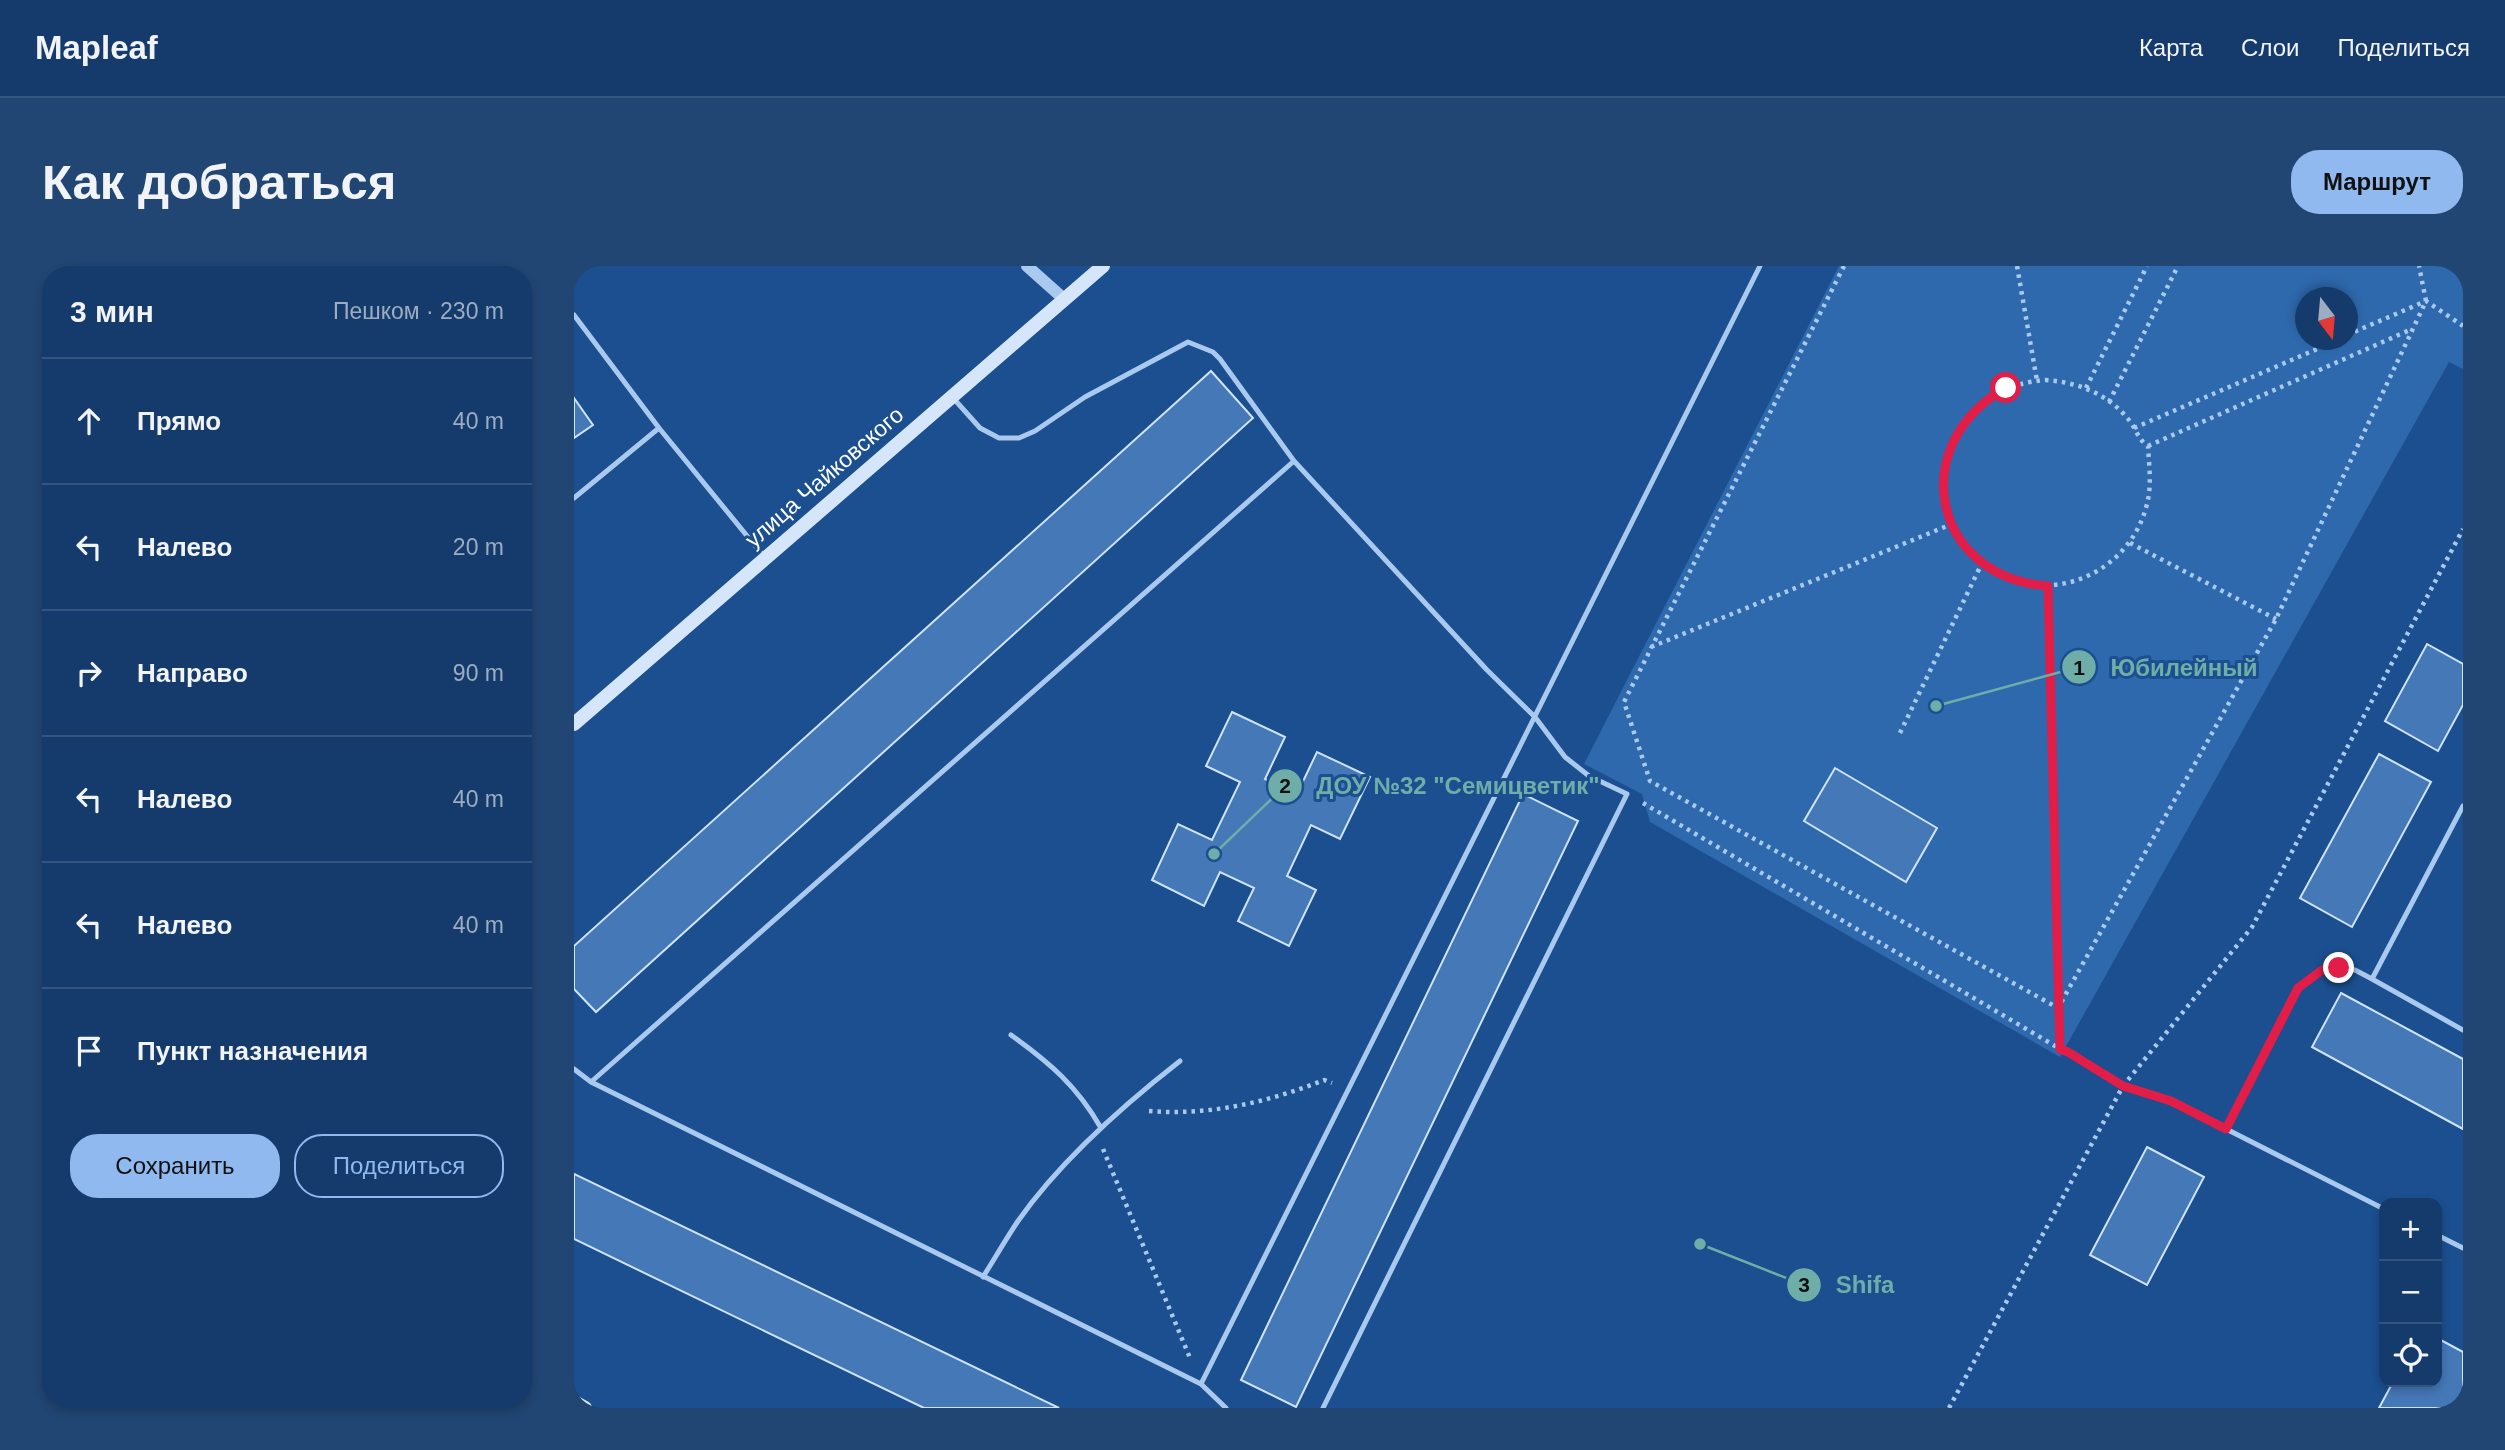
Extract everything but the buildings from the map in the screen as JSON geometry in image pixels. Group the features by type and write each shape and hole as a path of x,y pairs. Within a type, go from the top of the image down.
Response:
{"main road":[{"name":"улица Чайковского","path":"574,724 1103,266"},
{"path":"574,1402 585,1408"}],"street":[{"path":"1027,266 1064,299"}],"lane":[{"path":"1201,1384 1760,266"},
{"path":"574,315 659,428 765,558"},
{"path":"952,396 980,428 999,438 1019,438 1035,431 1085,397 1188,342 1213,352 1294,461 1487,670 1535,717 1565,757 1589,776 1627,794 1323,1408"},
{"path":"574,498 659,428"},
{"path":"591,1083 1294,461"},
{"path":"2372,978 2463,806"},
{"path":"2226,1129 2298,988 2322,970 2356,970 2463,1030"},
{"path":"1012,1035 1071,1083 1087,1103 1099,1130"},
{"path":"983,1277 1019,1220 1043,1191 1099,1130 1180,1061"},
{"path":"574,1069 591,1083 1201,1384 1226,1408"},
{"path":"2171,1101 2379,1206"},
{"path":"2442,1238 2463,1248"}],"path":[{"path":"1844,266 1623,702 1650,780 2058,1008"},
{"path":"2017,266 2037,381"},
{"path":"2086,388 2147,266"},
{"path":"2109,402 2178,266"},
{"path":"2418,266 2427,301 2463,326"},
{"path":"2058,1008 2276,619 2427,301"},
{"path":"2358,330 2427,301"},
{"path":"2148,446 2413,329"},
{"path":"2134,428 2315,350"},
{"path":"2037,381 2065,381 2086,388 2119,409 2141,442 2148,446 2150,481 2148,502 2142,521 2130,543 2105,567 2087,577 2048,586 2008,579 1982,563 1962,542 1952,524 1943,484 1951,445 1960,427 1973,411 2006,388 2037,381"},
{"path":"1651,647 1952,524"},
{"path":"1949,1408 2123,1086 2252,927 2463,529"},
{"path":"2130,543 2276,619"},
{"path":"1900,733 1982,563"},
{"path":"2048,586 2060,1049"},
{"path":"1627,794 2123,1086 2171,1101"},
{"path":"1124,1109 1180,1114 1210,1110 1268,1099 1324,1080 1349,1088"},
{"path":"1099,1130 1201,1384"}],"shaded area":[{"path":"1839,266 2456,266 2463,270 2463,369 2449,362 2060,1057 1650,822 1642,794 1584,764"}],"place":[{"name":"Юбилейный","path":"1936,706"},
{"name":"ДОУ №32 \"Семицветик\"","path":"1214,854"},
{"name":"Shifa","path":"1700,1244"}],"route":[{"path":"2006,388 1988,398 1960,427 1945,464 1943,484 1952,524 1975,557 2008,579 2048,586 2060,1049 2123,1086 2171,1101 2226,1129 2298,988 2322,970 2339,968"}]}
